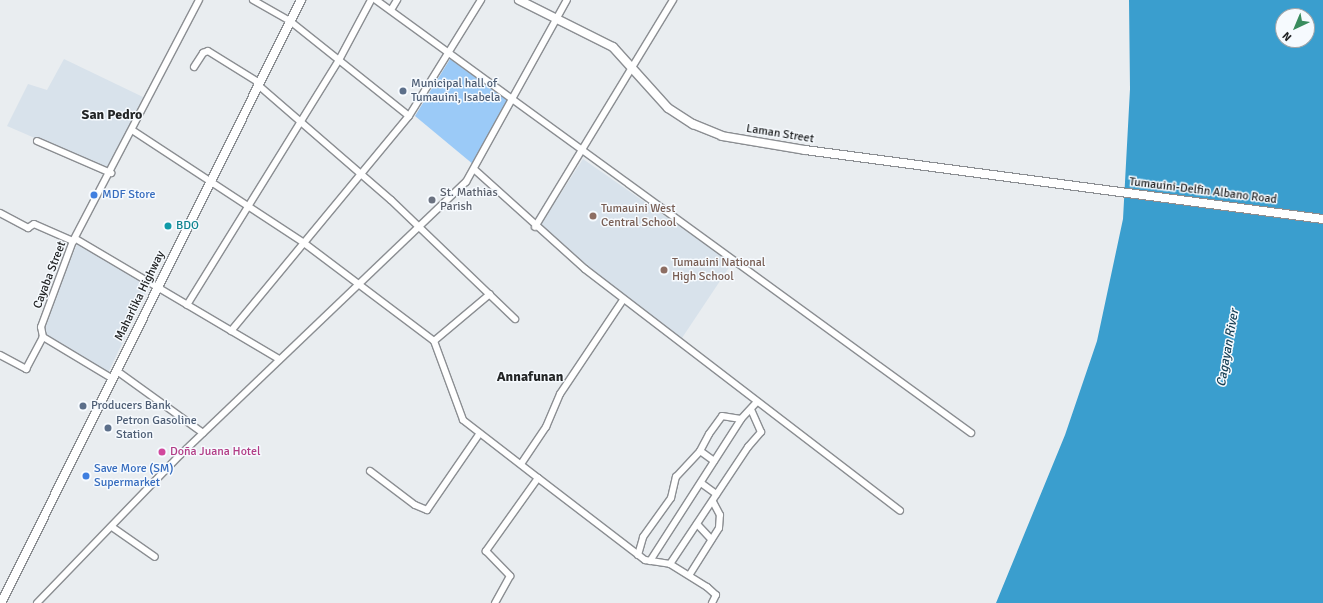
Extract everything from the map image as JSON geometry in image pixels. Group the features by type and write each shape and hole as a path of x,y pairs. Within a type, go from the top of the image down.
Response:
{"main road":[{"name":"Maharlika Highway","path":"0,603 212,181 258,83 301,0"},
{"name":"Laman Street","path":"519,0 613,47 632,67 658,99 680,117 735,139 1080,187"},
{"name":"Tumauini-Delfin Albano Road","path":"1080,187 1323,219"}],"street":[{"name":"Cayaba Street","path":"43,337 41,327 75,240 111,173 199,0"},
{"path":"254,0 290,21 409,116"},
{"path":"187,305 247,204 301,122 339,60 371,0"},
{"path":"376,0 971,433"},
{"path":"391,10 396,0"},
{"path":"231,331 409,116 450,54 482,0"},
{"path":"37,603 203,434 279,359 360,284 475,170 512,98 567,0"},
{"path":"535,227 584,151 632,67 673,0"},
{"path":"194,67 208,51 258,83 418,227 490,294 514,319"},
{"path":"132,130 212,181 304,243 434,341 463,420 638,556 650,561 670,564 690,574 716,595 712,603"},
{"path":"37,141 111,173"},
{"path":"475,170 535,227 623,300 756,403 900,511"},
{"path":"0,213 28,228 34,224 75,240 158,287 279,359"},
{"path":"434,341 490,294"},
{"path":"521,464 546,427 560,394 623,300"},
{"path":"0,355 26,369 43,337 113,379"},
{"path":"117,371 203,434"},
{"path":"650,561 741,419 756,403"},
{"path":"670,564 713,502 716,494 761,432 751,410"},
{"path":"638,556 646,533 671,498 676,477 700,451 722,416 741,419"},
{"path":"370,471 415,506 427,510 480,433"},
{"path":"700,451 714,461"},
{"path":"495,603 507,585 509,573 486,551 538,478"},
{"path":"701,483 716,494"},
{"path":"690,574 720,521 713,502"},
{"path":"697,524 711,539"},
{"path":"112,527 155,557"}],"shaded area":[{"path":"64,59 143,97 111,171 7,126 28,84 47,90"},
{"path":"450,59 508,101 474,165 415,116"},
{"path":"583,159 732,263 680,341 539,227"},
{"path":"78,242 150,285 107,375 45,336 46,317"}],"water":[{"name":"Cagayan River","path":"1129,0 1323,0 1323,603 996,603 1065,435 1097,341 1123,219 1130,89"}],"place":[{"name":"Municipal hall of Tumauini, Isabela","path":"403,91"},
{"name":"MDF Store","path":"94,195"},
{"name":"St. Mathias Parish","path":"432,200"},
{"name":"Tumauini West Central School","path":"593,216"},
{"name":"BDO","path":"168,226"},
{"name":"Tumauini National High School","path":"664,270"},
{"name":"Producers Bank","path":"83,406"},
{"name":"Petron Gasoline Station","path":"108,428"},
{"name":"Doña Juana Hotel","path":"162,452"},
{"name":"Save More (SM) Supermarket","path":"86,476"}],"district":[{"name":"San Pedro","path":"112,115"},
{"name":"Annafunan","path":"530,377"}]}
